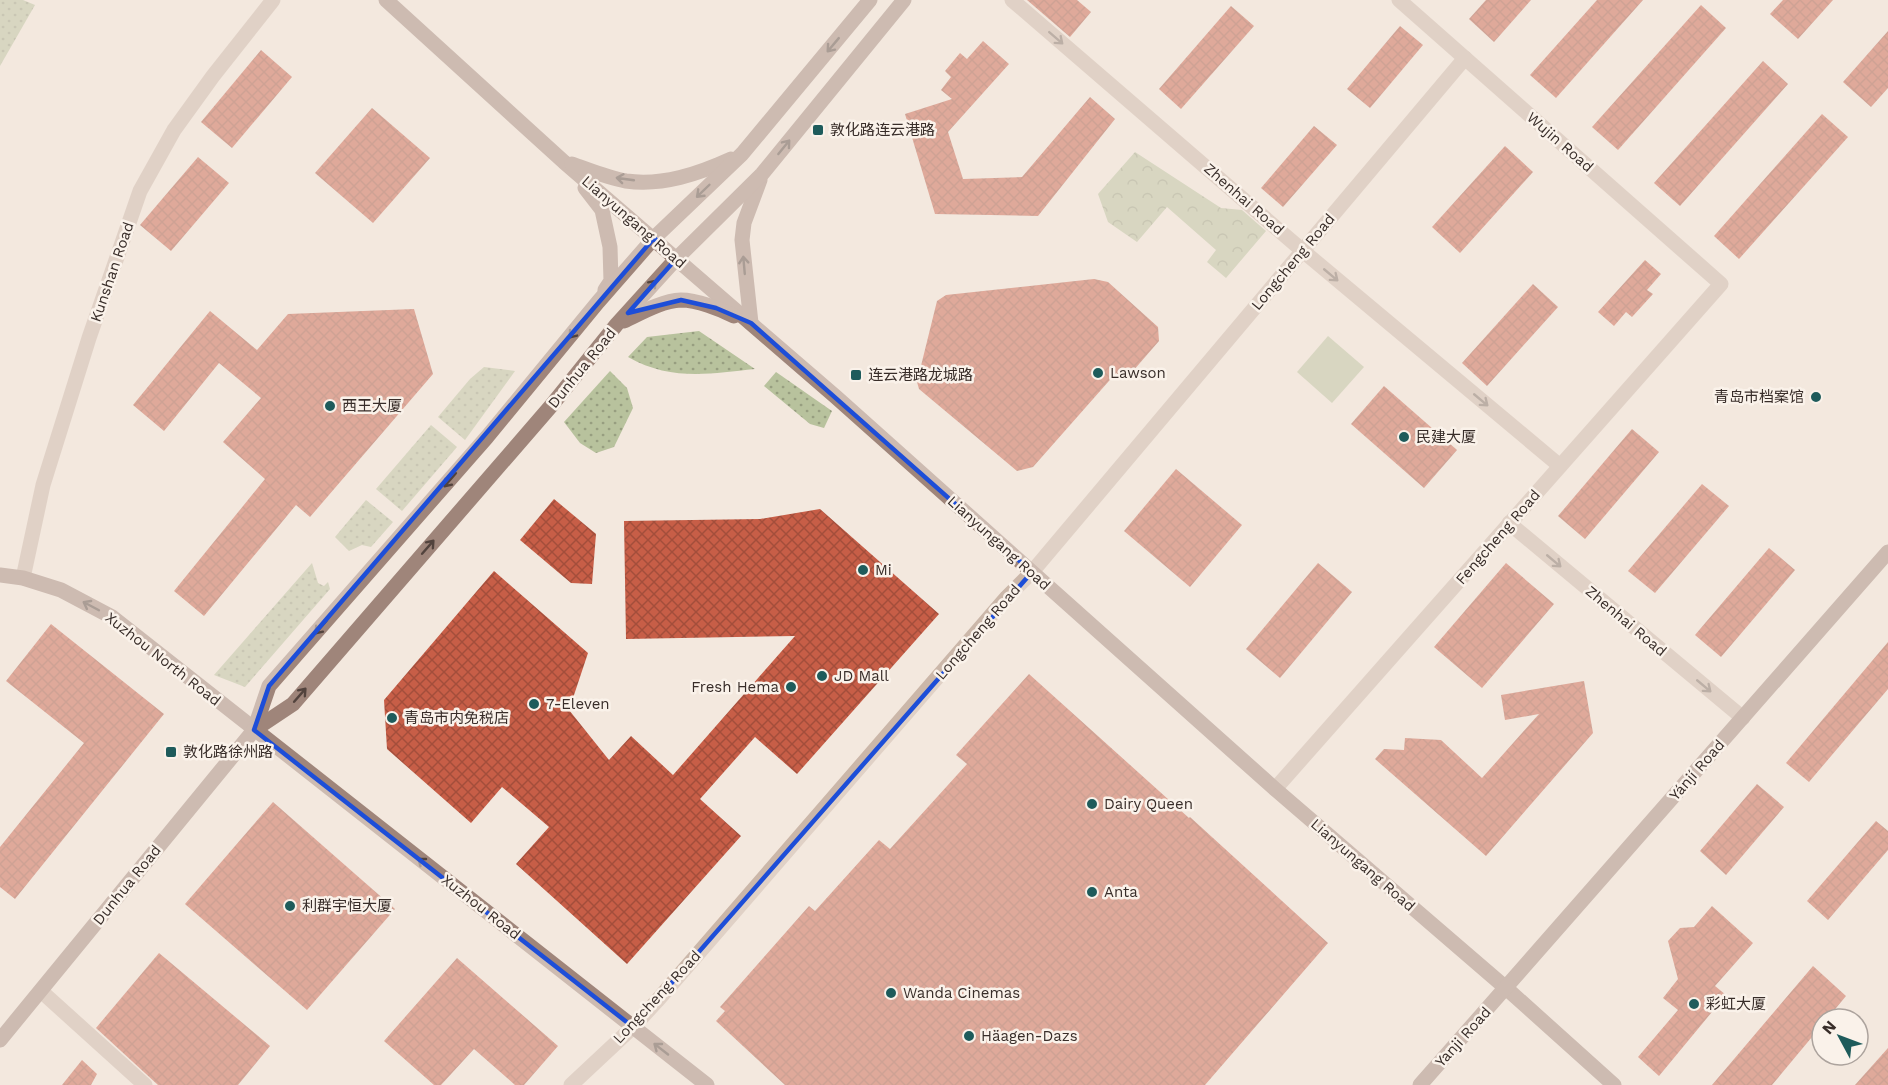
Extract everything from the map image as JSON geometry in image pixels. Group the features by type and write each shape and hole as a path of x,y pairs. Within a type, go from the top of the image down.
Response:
{"main road":[{"name":"Lianyungang Road","path":"386,0 564,162 751,323 1275,789 1506,988 1614,1085"},
{"name":"Dunhua Road","path":"254,730 269,686 487,437 654,238 742,153 870,0"},
{"name":"Dunhua Road","path":"0,1040 254,730 293,704 551,406 617,324 676,259 762,174 904,0"},
{"path":"564,162 626,181 669,180 702,171 742,153"},
{"path":"564,162 602,210 610,247 611,281 598,302"},
{"path":"617,324 655,306 681,300 716,308 751,323 742,240 744,223 762,174"},
{"name":"Yánjí Road","path":"1506,988 1888,552"},
{"name":"Xuzhou North Road","path":"0,575 23,578 61,590 112,617 254,730"},
{"name":"Xuzhou Road","path":"254,730 707,1085"},
{"name":"Yanji Road","path":"1420,1085 1506,988"}],"street":[{"name":"Kunshan Road","path":"23,578 44,485 89,338 140,191 174,130 273,0"},
{"name":"Zhenhai Road","path":"1012,0 1303,251 1560,466"},
{"name":"Wujin Road","path":"1399,0 1721,284"},
{"name":"Longcheng Road","path":"571,1085 633,1027 1007,597 1032,572 1144,436 1465,58"},
{"name":"Fengcheng Road","path":"1275,789 1721,284"},
{"name":"Zhenhai Road","path":"1509,523 1743,718"},
{"path":"41,991 145,1085"}],"highlighted area":[{"path":"654,238 676,259 628,313 681,300 716,308 751,323 1032,572 633,1027 254,730 269,686"}],"green space":[{"path":"0,0 23,0 35,5 0,66"},
{"path":"1135,152 1221,208 1242,210 1266,231 1226,278 1207,262 1216,250 1167,207 1137,242 1108,222 1098,194"},
{"path":"699,331 755,369 706,374 675,373 644,365 628,357 647,337"},
{"path":"1328,336 1364,367 1332,403 1297,372"},
{"path":"484,367 515,371 465,440 438,417 470,379"},
{"path":"610,371 627,388 633,408 614,447 596,453 580,443 564,422"},
{"path":"776,372 832,411 824,428 810,424 764,386"},
{"path":"431,425 457,447 402,511 376,489"},
{"path":"366,500 393,522 371,547 362,545 349,551 335,537"},
{"path":"312,563 318,583 324,586 328,582 330,589 245,687 214,675"}],"building":[{"path":"1027,0 1077,0 1091,12 1070,37"},
{"path":"1486,0 1531,0 1494,42 1469,19"},
{"path":"1597,0 1643,0 1556,98 1530,75"},
{"path":"1783,0 1833,0 1798,39 1770,14"},
{"path":"1701,5 1726,28 1618,150 1592,127"},
{"path":"1231,6 1254,26 1181,109 1159,89"},
{"path":"1400,26 1423,45 1370,108 1347,89"},
{"path":"1888,31 1888,88 1871,107 1843,82"},
{"path":"983,41 1009,64 948,132 963,179 1022,177 1090,97 1115,119 1038,216 935,214 905,114 952,99 941,90 951,77 945,71 960,53 967,59"},
{"path":"261,50 292,77 232,148 201,122"},
{"path":"1763,61 1788,84 1680,206 1654,183"},
{"path":"372,108 430,158 373,223 315,173"},
{"path":"1822,114 1848,137 1739,259 1714,236"},
{"path":"1314,126 1337,145 1283,207 1261,188"},
{"path":"1505,146 1533,172 1460,253 1432,227"},
{"path":"198,157 229,183 171,251 140,225"},
{"path":"1645,260 1661,274 1647,290 1653,294 1632,317 1626,312 1614,326 1598,312"},
{"path":"1094,279 1108,282 1158,327 1159,341 1126,379 1116,373 1033,467 1017,471 919,389 917,382 937,301 946,295"},
{"path":"1533,284 1558,307 1487,386 1462,363"},
{"name":"西王大厦","path":"414,309 433,374 310,517 296,505 204,616 174,591 265,479 223,442 261,398 219,363 164,431 133,405 210,311 257,350 288,314"},
{"name":"民建大厦","path":"1384,386 1457,450 1424,488 1351,424"},
{"path":"1632,429 1659,452 1585,539 1558,516"},
{"path":"1176,469 1242,525 1190,587 1124,531"},
{"path":"1702,484 1729,506 1655,593 1628,571"},
{"path":"554,499 596,534 592,584 571,583 520,540"},
{"path":"820,509 939,614 797,774 755,737 700,799 741,836 627,964 516,864 549,827 502,787 471,823 387,749 384,700 494,571 588,653 569,710 609,760 631,736 673,775 795,636 626,639 624,521 760,519"},
{"path":"1769,548 1795,570 1721,657 1695,635"},
{"path":"1318,563 1352,592 1280,678 1246,649"},
{"path":"1506,563 1554,604 1482,688 1434,647"},
{"path":"51,624 164,714 15,899 0,887 0,847 84,743 6,681"},
{"path":"1888,642 1888,689 1809,782 1786,763"},
{"path":"1029,674 1328,943 1205,1085 785,1085 716,1021 725,1011 720,1007 809,906 815,911 879,840 890,849 967,764 956,755"},
{"path":"1584,681 1593,733 1486,856 1375,759 1384,749 1404,750 1405,738 1441,740 1482,778 1539,714 1505,720 1501,695"},
{"path":"1757,784 1784,807 1726,875 1700,851"},
{"name":"利群宇恒大厦","path":"273,802 395,909 307,1010 185,904"},
{"path":"1876,821 1888,831 1888,850 1828,920 1807,901"},
{"name":"彩虹大厦","path":"1712,906 1753,943 1715,986 1726,995 1659,1076 1638,1057 1678,1010 1663,998 1678,979 1668,941 1680,928 1694,927"},
{"path":"159,953 270,1046 238,1085 158,1085 96,1028"},
{"path":"457,958 558,1046 524,1085 515,1085 474,1049 441,1085 434,1085 384,1041"},
{"path":"1813,966 1846,996 1837,1007 1810,1007 1810,1039 1772,1085 1712,1085"},
{"path":"1888,1048 1888,1085 1855,1085"},
{"path":"82,1060 97,1074 91,1085 62,1085"}],"place":[{"name":"敦化路连云港路","path":"818,130"},
{"name":"Lawson","path":"1098,373"},
{"name":"连云港路龙城路","path":"856,375"},
{"name":"青岛市档案馆","path":"1816,397"},
{"name":"西王大厦","path":"330,406"},
{"name":"民建大厦","path":"1404,437"},
{"name":"Mi","path":"863,570"},
{"name":"JD Mall","path":"822,676"},
{"name":"Fresh Hema","path":"791,687"},
{"name":"7-Eleven","path":"534,704"},
{"name":"青岛市内免税店","path":"392,718"},
{"name":"敦化路徐州路","path":"171,752"},
{"name":"Dairy Queen","path":"1092,804"},
{"name":"Anta","path":"1092,892"},
{"name":"利群宇恒大厦","path":"290,906"},
{"name":"Wanda Cinemas","path":"891,993"},
{"name":"彩虹大厦","path":"1694,1004"},
{"name":"Häagen-Dazs","path":"969,1036"}]}
